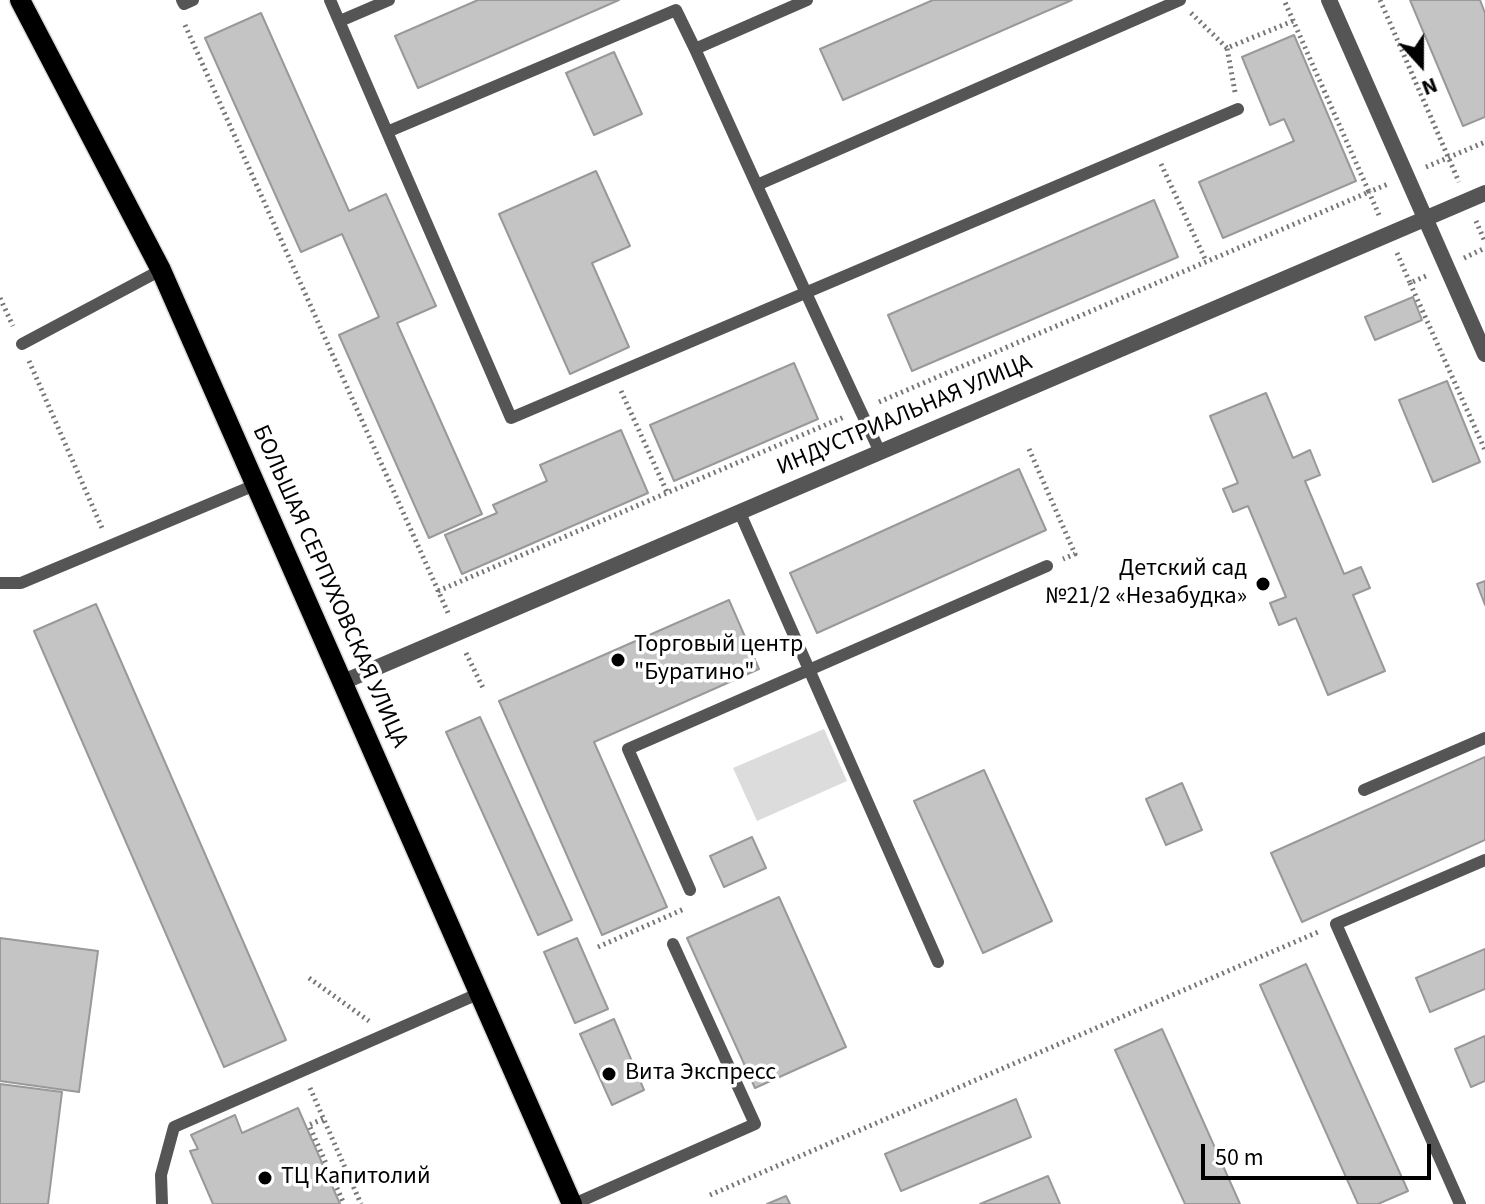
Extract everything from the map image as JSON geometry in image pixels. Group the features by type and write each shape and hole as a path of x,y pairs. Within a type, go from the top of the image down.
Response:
{"main road":[{"name":"БОЛЬШАЯ СЕРПУХОВСКАЯ УЛИЦА","path":"20,0 161,270 573,1204"}],"street":[{"path":"1329,0 1485,354"},
{"name":"ИНДУСТРИАЛЬНАЯ УЛИЦА","path":"343,682 1485,193"}],"lane":[{"path":"182,0 184,4 193,0"},
{"path":"330,0 511,418 1238,109"},
{"path":"340,21 389,0"},
{"path":"695,49 807,0"},
{"path":"757,185 1180,0"},
{"path":"387,132 676,10 880,452"},
{"path":"22,344 161,270"},
{"path":"0,583 21,583 255,485"},
{"path":"740,513 938,962"},
{"path":"690,890 628,749 1047,566"},
{"path":"1364,790 1485,738"},
{"path":"1460,1204 1336,924 1485,860"},
{"path":"573,1204 755,1124 673,944"},
{"path":"162,1204 161,1175 174,1127 480,993"}],"path":[{"path":"1180,0 1227,48 1238,109"},
{"path":"438,591 1369,192 1284,0"},
{"path":"1380,0 1485,242"},
{"path":"180,14 483,688"},
{"path":"1227,48 1293,21"},
{"path":"1151,145 1206,261"},
{"path":"1410,283 1485,450"},
{"path":"0,298 110,545"},
{"path":"613,374 667,492"},
{"path":"1029,449 1075,554 1047,566"},
{"path":"598,947 696,903 690,890"},
{"path":"710,1195 1336,924"},
{"path":"309,978 386,1034"},
{"path":"302,1070 361,1204"},
{"path":"323,1119 309,1125 344,1204"}],"shaded area":[{"path":"824,729 847,781 757,821 733,768"}],"building":[{"path":"478,0 619,0 418,88 395,36"},
{"path":"933,0 1072,0 843,100 820,49"},
{"path":"1410,0 1480,0 1485,13 1485,117 1463,126"},
{"path":"261,13 349,211 386,194 436,306 397,323 482,514 429,538 339,335 379,317 342,234 301,252 205,38"},
{"path":"1294,35 1356,181 1223,238 1199,182 1294,141 1284,119 1270,125 1242,57"},
{"path":"614,52 642,114 594,135 566,73"},
{"path":"596,171 630,246 592,263 629,347 570,374 499,214"},
{"path":"1154,200 1178,257 912,371 888,315"},
{"path":"1413,297 1422,320 1375,340 1365,317"},
{"path":"794,363 818,419 674,481 650,425"},
{"path":"1447,381 1480,462 1433,482 1399,400"},
{"path":"1266,393 1293,458 1310,450 1320,475 1305,481 1344,574 1361,567 1370,588 1353,595 1385,671 1328,695 1296,618 1279,625 1270,603 1286,597 1248,506 1233,512 1223,489 1238,483 1210,416"},
{"path":"621,430 648,493 462,574 445,535 497,513 493,505 547,481 540,465"},
{"path":"1019,469 1046,530 817,633 790,573"},
{"path":"1485,581 1485,605 1477,584"},
{"path":"729,600 759,669 594,742 667,907 602,935 499,701"},
{"path":"96,604 286,1040 224,1067 34,631"},
{"path":"480,717 572,920 538,935 446,732"},
{"path":"1485,757 1485,840 1302,922 1271,853"},
{"path":"984,770 1052,921 983,953 914,801"},
{"path":"1182,783 1202,830 1166,845 1146,799"},
{"path":"752,837 766,868 724,887 710,856"},
{"path":"779,897 846,1047 755,1088 687,938"},
{"path":"0,938 98,951 79,1092 0,1081"},
{"path":"577,938 608,1009 575,1023 544,952"},
{"path":"1485,949 1485,989 1430,1012 1416,978"},
{"path":"1306,964 1408,1191 1378,1204 1358,1204 1260,985"},
{"path":"614,1019 644,1090 612,1105 580,1034"},
{"path":"1162,1029 1240,1204 1185,1204 1115,1050"},
{"path":"1485,1036 1485,1081 1471,1087 1455,1049"},
{"path":"0,1084 62,1092 48,1204 0,1204"},
{"path":"1016,1099 1031,1137 901,1191 885,1154"},
{"name":"ТЦ Капитолий","path":"298,1108 340,1204 213,1204 190,1151 198,1149 191,1135 235,1115 242,1133"},
{"path":"1048,1176 1060,1204 980,1204"},
{"path":"786,1196 790,1204 767,1204"}],"place":[{"name":"Детский сад №21/2 «Незабудка»","path":"1263,584"},
{"name":"Торговый центр \"Буратино\"","path":"618,660"},
{"name":"Вита Экспресс","path":"609,1074"},
{"name":"ТЦ Капитолий","path":"265,1178"}]}
